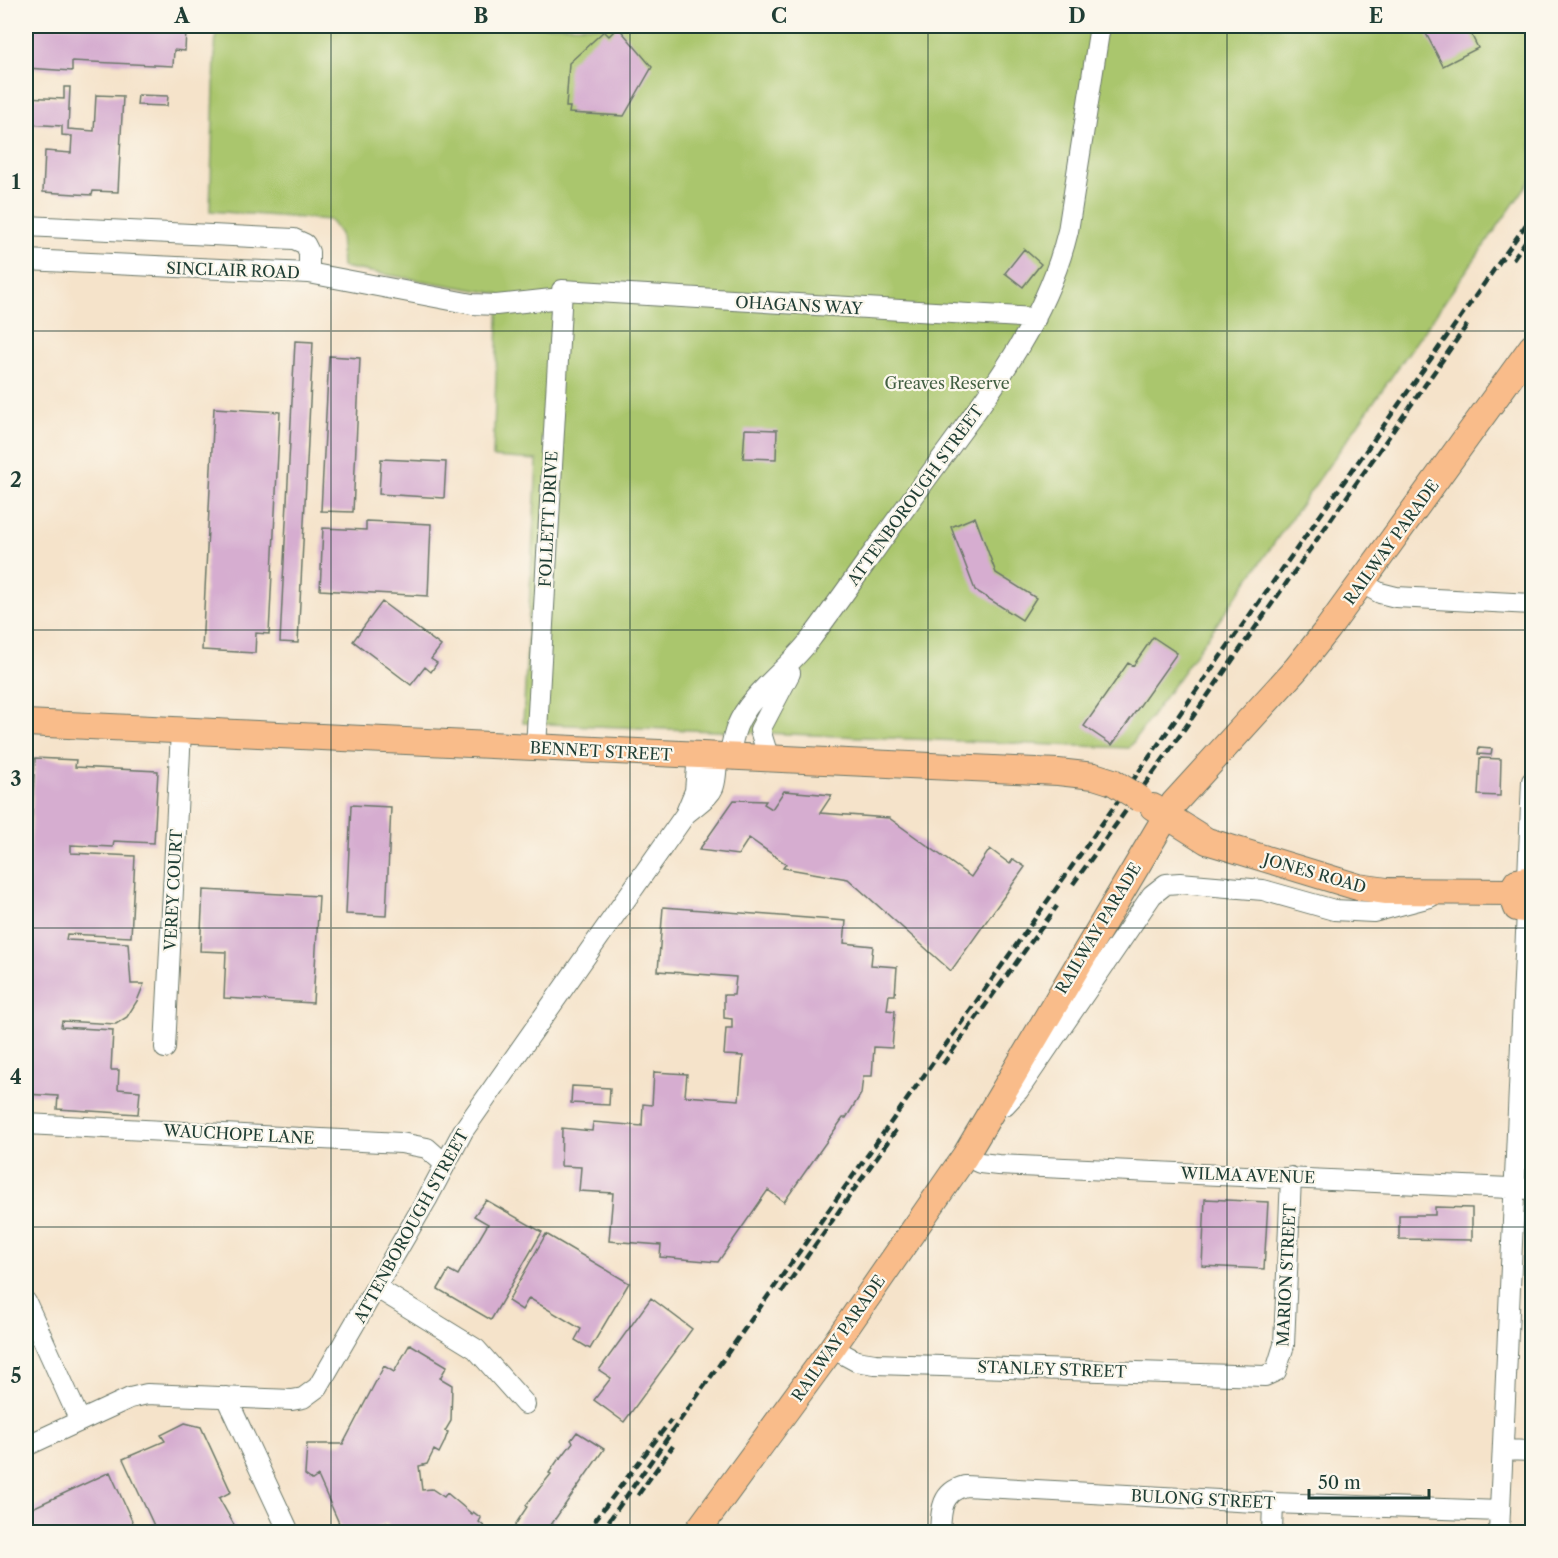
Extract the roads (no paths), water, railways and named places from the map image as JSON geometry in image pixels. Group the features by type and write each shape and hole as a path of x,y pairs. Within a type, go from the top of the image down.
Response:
{"main road":[{"name":"RAILWAY PARADE","path":"697,1533 832,1348 970,1147 1165,816 1193,780 1296,669 1362,583 1533,347"},
{"name":"BENNET STREET","path":"26,723 1059,772 1094,776 1113,782 1165,816"},
{"name":"JONES ROAD","path":"1165,816 1207,841 1354,886 1380,890 1526,894"}],"street":[{"name":"ATTENBOROUGH STREET","path":"26,1446 130,1398 147,1394 292,1400 303,1398 314,1391 326,1376 463,1131 685,815 707,799 714,790 715,756 740,719 802,650 995,384 1036,318 1053,281 1068,231 1100,26"},
{"name":"SINCLAIR ROAD","path":"26,226 297,240 309,249 309,273 26,260"},
{"name":"OHAGANS WAY","path":"309,273 472,304 496,305 561,294 1036,318"},
{"name":"FOLLETT DRIVE","path":"536,748 561,294"},
{"path":"1362,583 1380,593 1396,597 1533,604"},
{"name":"ATTENBOROUGH STREET","path":"769,759 760,738 760,729 802,650"},
{"name":"VEREY COURT","path":"165,1048 181,731"},
{"path":"1499,1533 1503,1450 1524,1189 1526,894 1533,781"},
{"path":"970,1147 1018,1091 1152,895 1163,885 1180,883 1260,890 1334,910 1373,912 1447,892"},
{"name":"WAUCHOPE LANE","path":"26,1124 401,1143 427,1148 445,1164"},
{"name":"WILMA AVENUE","path":"970,1147 991,1165 1524,1189"},
{"name":"MARION STREET","path":"1276,1371 1284,1345 1291,1177"},
{"path":"376,1288 476,1349 525,1404"},
{"path":"26,1302 80,1420"},
{"name":"STANLEY STREET","path":"832,1348 856,1361 875,1364 1265,1376 1276,1371"},
{"path":"226,1397 289,1533"},
{"path":"1503,1450 1533,1451"},
{"name":"BULONG STREET","path":"940,1533 943,1503 954,1489 965,1486 1273,1503 1500,1511"},
{"path":"1272,1533 1273,1503"}],"railway":[{"path":"601,1532 1532,216"},
{"path":"1513,259 1532,232"},
{"path":"1073,884 1467,325"},
{"path":"943,1064 1057,906"},
{"path":"782,1292 896,1130"},
{"path":"586,1532 671,1420"},
{"path":"638,1495 673,1446"}],"park label":[{"name":"Greaves Reserve","path":"947,383"}]}
